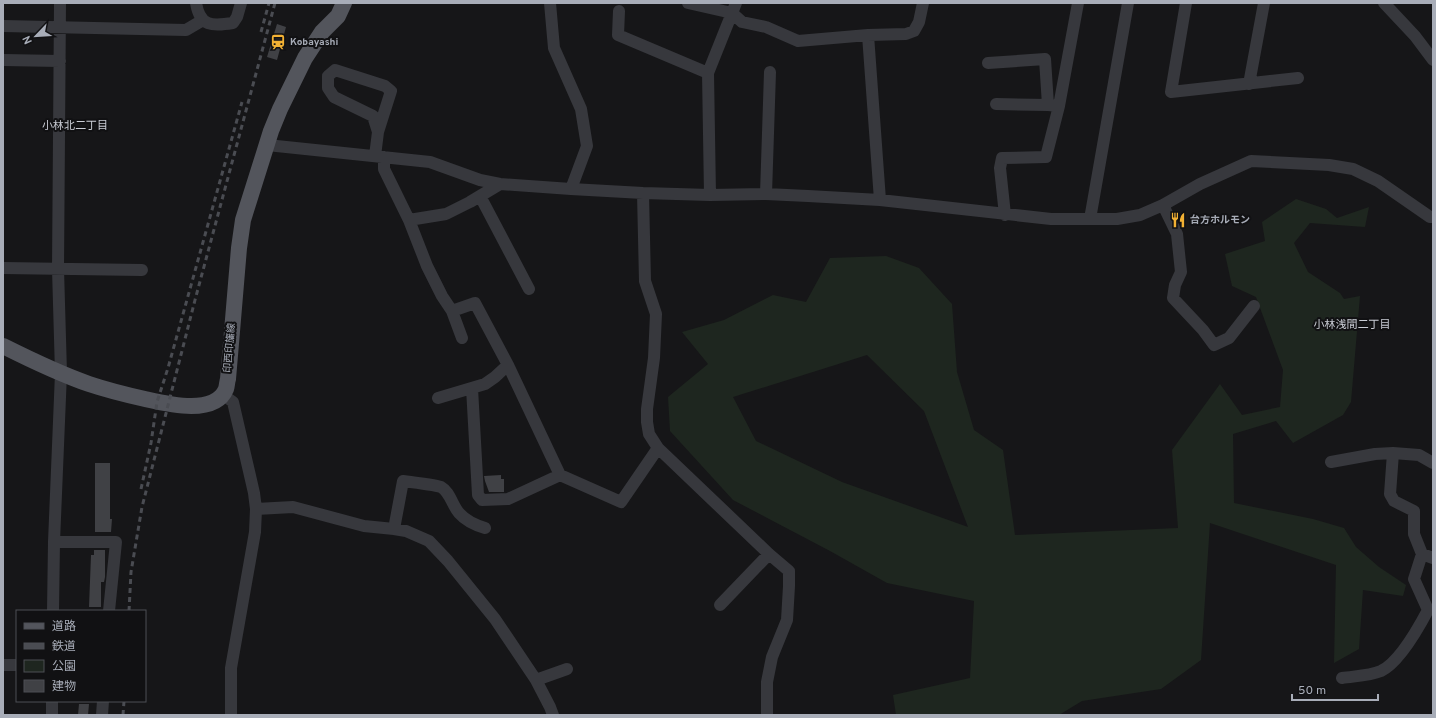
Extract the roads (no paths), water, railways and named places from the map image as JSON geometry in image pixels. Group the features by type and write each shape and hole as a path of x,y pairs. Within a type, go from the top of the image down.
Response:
{"main road":[{"name":"印西印旛線","path":"222,394 226,388 228,380 240,234 271,131 295,77 322,32 338,16 344,3"},
{"path":"3,346 61,373 90,384 167,405 196,407 211,403 222,394"}],"street":[{"path":"53,610 54,542 61,373 58,268 60,3"},
{"path":"196,3 199,15 207,24 217,25 232,23 237,17 241,3"},
{"path":"550,3 554,48 581,109 587,146 571,189"},
{"path":"688,3 734,8"},
{"path":"734,8 742,22 766,27 798,41 868,35 906,34 914,31 919,22 923,3"},
{"path":"1005,215 1000,168 1002,158 1046,158 1054,105 1078,3"},
{"path":"1090,219 1128,3"},
{"path":"1186,3 1171,92 1298,78"},
{"path":"1249,84 1264,3"},
{"path":"1384,3 1415,36 1433,60"},
{"path":"710,195 708,72 734,8"},
{"path":"619,11 618,35 708,72"},
{"path":"3,26 186,30 204,20"},
{"path":"868,35 880,200"},
{"path":"988,63 1045,59 1054,105"},
{"path":"3,60 60,61"},
{"path":"378,132 391,92 385,86 335,70 328,76 328,88 334,97 373,116 378,132 380,157 384,169 409,220 427,266 442,296 452,311 462,338"},
{"path":"766,194 770,72"},
{"path":"996,104 1054,105"},
{"path":"267,145 430,162 480,180 500,184 643,193 710,195 766,194 880,200 1051,219 1117,219 1140,215 1163,205 1200,184 1251,161 1329,165 1353,169 1378,181 1430,217 1433,217"},
{"path":"409,220 446,214 500,184"},
{"path":"643,193 645,281 656,314 654,358 647,409 649,434 658,448 769,554 789,571 787,620 772,657 766,682 766,715"},
{"path":"480,196 529,289"},
{"path":"1163,205 1177,234 1181,272 1174,285 1173,298 1203,330 1214,345 1229,338 1254,306"},
{"path":"3,268 142,270"},
{"path":"452,311 475,304 508,365 560,475 621,502 658,448"},
{"path":"438,398 485,384 508,365"},
{"path":"472,388 478,495 482,500 508,499 560,475"},
{"path":"222,394 233,402 254,493 256,509 255,532 231,668 231,715"},
{"path":"1331,462 1376,454 1393,453 1419,456 1433,463"},
{"path":"1342,678 1366,675 1383,670 1397,657 1416,633 1428,610 1414,579 1427,556 1414,534 1414,510 1394,501 1390,494 1393,453"},
{"path":"394,529 403,481 441,487 462,516 472,524 485,528"},
{"path":"256,509 293,507 364,526 394,529 429,540 495,619 536,680 553,715"},
{"path":"54,542 116,542 109,610"},
{"path":"720,605 769,554"},
{"path":"3,665 16,665"},
{"path":"536,680 567,669"},
{"path":"52,702 52,715"},
{"path":"102,715 103,702"}],"railway":[{"path":"261,32 269,3"},
{"path":"129,610 131,572 142,507 195,300 275,3"},
{"path":"141,489 151,443 157,402 168,368 242,102"},
{"path":"123,715 124,702"}],"place":[{"name":"Kobayashi","path":"278,42"},
{"name":"台方ホルモン","path":"1178,220"}],"district":[{"name":"小林北二丁目","path":"75,126"},
{"name":"小林浅間二丁目","path":"1352,325"}]}
